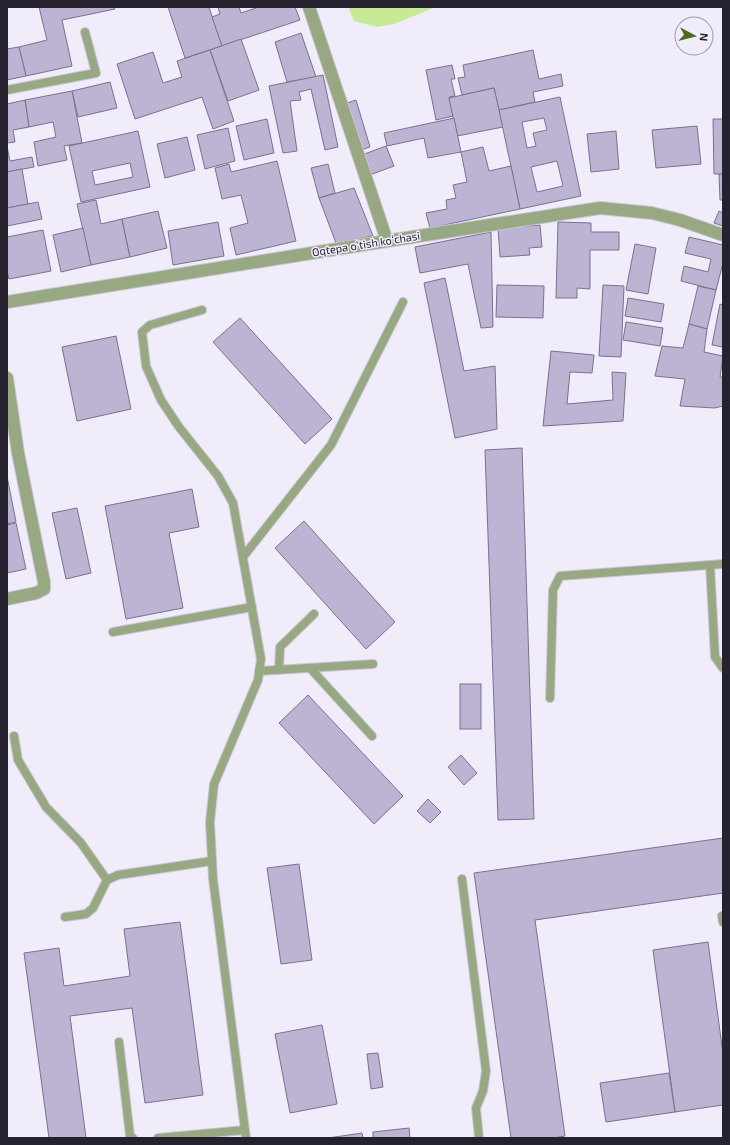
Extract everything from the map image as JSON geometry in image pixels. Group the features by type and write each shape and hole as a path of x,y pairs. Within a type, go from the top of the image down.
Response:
{"street":[{"path":"309,7 387,241"},
{"name":"Oqtepa oʻtish koʻchasi","path":"7,302 600,208 652,213 680,220 723,235"},
{"path":"7,378 13,453 44,582 44,589 36,593 7,598"}],"lane":[{"path":"7,90 96,73 85,32"},
{"path":"243,557 331,445 403,302"},
{"path":"158,1138 245,1134 212,861 210,822 214,784 258,680 261,659 233,503 218,476 179,427 160,400 146,366 142,332 150,325 202,310"},
{"path":"550,698 553,590 560,576 723,564"},
{"path":"710,565 715,657 723,668"},
{"path":"113,632 252,608"},
{"path":"279,670 280,647 314,614"},
{"path":"259,672 373,664"},
{"path":"310,668 372,736"},
{"path":"14,736 18,760 46,807 81,843 108,880"},
{"path":"65,917 86,914 93,908 108,880 118,875 212,861"},
{"path":"462,879 486,1071 483,1091 476,1108 479,1138"},
{"path":"119,1042 130,1136 133,1138"}],"green space":[{"path":"348,7 436,7 394,24 377,27 354,21"}],"building":[{"path":"39,7 114,7 115,9 62,20 72,66 26,76 19,47 47,40"},
{"path":"168,7 209,7 222,46 185,58"},
{"path":"218,7 239,7 241,13 259,7 295,7 300,20 222,46 212,17 220,14"},
{"path":"301,33 316,77 287,82 275,42"},
{"path":"241,39 259,90 228,101 210,50"},
{"path":"19,47 26,76 7,80 7,49"},
{"path":"210,50 234,121 213,129 202,97 135,119 117,64 153,52 163,83 182,77 177,61"},
{"path":"533,50 539,79 561,74 563,86 533,92 535,102 499,110 494,88 462,95 458,78 465,77 463,65"},
{"path":"452,65 455,79 451,79 455,96 449,97 453,116 436,120 426,70"},
{"path":"323,75 338,147 325,150 311,89 299,92 301,100 290,101 297,151 283,153 269,86"},
{"path":"110,82 117,108 78,117 72,91"},
{"path":"494,88 503,127 457,136 449,98"},
{"path":"72,91 82,143 64,146 67,160 38,166 34,142 56,137 53,122 29,127 25,100"},
{"path":"560,97 581,196 520,209 499,110","holes":["544,118 547,130 533,133 536,146 527,148 522,122","557,161 563,186 537,192 531,167"]},
{"path":"25,100 29,127 13,130 15,142 7,143 7,104"},
{"path":"356,100 370,147 358,151 344,104"},
{"path":"454,118 461,152 428,158 424,138 387,146 384,133"},
{"path":"267,119 274,153 244,160 236,126"},
{"path":"713,119 723,119 723,174 714,174"},
{"path":"697,126 701,164 656,168 652,130"},
{"path":"228,128 235,161 205,169 197,135"},
{"path":"138,131 150,187 81,202 69,146","holes":["130,163 133,177 95,185 92,171"]},
{"path":"616,131 619,169 591,172 587,134"},
{"path":"187,137 195,170 165,178 157,144"},
{"path":"7,146 10,161 32,157 34,167 7,172"},
{"path":"386,146 394,166 367,176 359,156"},
{"path":"483,147 489,171 511,166 520,209 430,228 426,213 447,209 446,200 456,198 453,185 467,182 461,152"},
{"path":"277,161 296,241 236,255 230,228 248,223 241,195 222,199 215,168 229,164 231,172"},
{"path":"328,164 335,193 319,198 311,168"},
{"path":"22,169 28,204 7,208 7,172"},
{"path":"719,174 723,174 723,200 720,200"},
{"path":"354,188 373,236 336,243 319,198"},
{"path":"96,200 101,224 122,219 130,257 91,265 77,204"},
{"path":"38,202 42,219 7,226 7,208"},
{"path":"158,211 167,248 130,257 122,219"},
{"path":"719,211 723,213 723,226 714,223"},
{"path":"218,222 224,256 173,265 168,231"},
{"path":"558,222 591,223 591,232 619,232 619,250 590,250 590,289 577,288 577,298 556,298"},
{"path":"540,225 542,247 529,248 530,255 500,257 498,228"},
{"path":"83,228 91,265 61,272 53,235"},
{"path":"43,230 51,271 9,279 7,271 7,237"},
{"path":"491,232 493,327 481,328 468,264 420,273 415,247"},
{"path":"689,237 723,245 723,263 716,290 681,281 684,266 708,272 711,259 685,253"},
{"path":"635,244 656,248 648,294 626,290"},
{"path":"445,278 464,371 495,366 497,429 455,438 424,283"},
{"path":"497,285 544,286 543,318 496,317"},
{"path":"603,285 624,286 621,357 599,356"},
{"path":"698,286 716,290 707,329 689,324"},
{"path":"628,298 664,304 661,322 625,316"},
{"path":"720,304 723,305 723,347 712,345"},
{"path":"240,318 332,419 305,444 213,342"},
{"path":"626,322 663,328 660,346 623,340"},
{"path":"689,324 707,329 704,352 723,356 720,377 723,377 723,406 715,408 680,406 685,379 655,376 662,346 683,348"},
{"path":"116,336 131,409 77,421 62,347"},
{"path":"551,351 594,355 592,373 570,372 567,404 613,400 612,372 626,373 623,421 543,426"},
{"path":"522,448 534,819 498,820 485,450"},
{"path":"7,476 16,522 7,524"},
{"path":"192,489 199,527 169,533 183,608 126,619 105,506"},
{"path":"77,508 91,573 66,579 52,513"},
{"path":"304,521 395,622 366,649 275,548"},
{"path":"16,523 26,569 7,573 7,525"},
{"path":"460,684 481,684 481,729 460,729"},
{"path":"308,695 403,796 374,824 279,723"},
{"path":"461,755 477,773 464,785 448,767"},
{"path":"428,799 441,812 430,823 417,811"},
{"path":"723,838 723,893 535,920 565,1136 554,1138 511,1138 474,873"},
{"path":"299,864 312,960 281,964 267,868"},
{"path":"180,922 203,1095 145,1103 132,1008 70,1016 86,1138 49,1138 24,953 59,948 64,986 130,976 124,929"},
{"path":"708,942 723,1054 723,1105 675,1112 653,950"},
{"path":"322,1025 337,1104 290,1113 275,1034"},
{"path":"378,1053 383,1087 371,1089 367,1054"},
{"path":"669,1073 675,1112 606,1122 600,1083"},
{"path":"409,1128 410,1138 373,1138 373,1132"},
{"path":"362,1133 363,1138 328,1138"}]}
